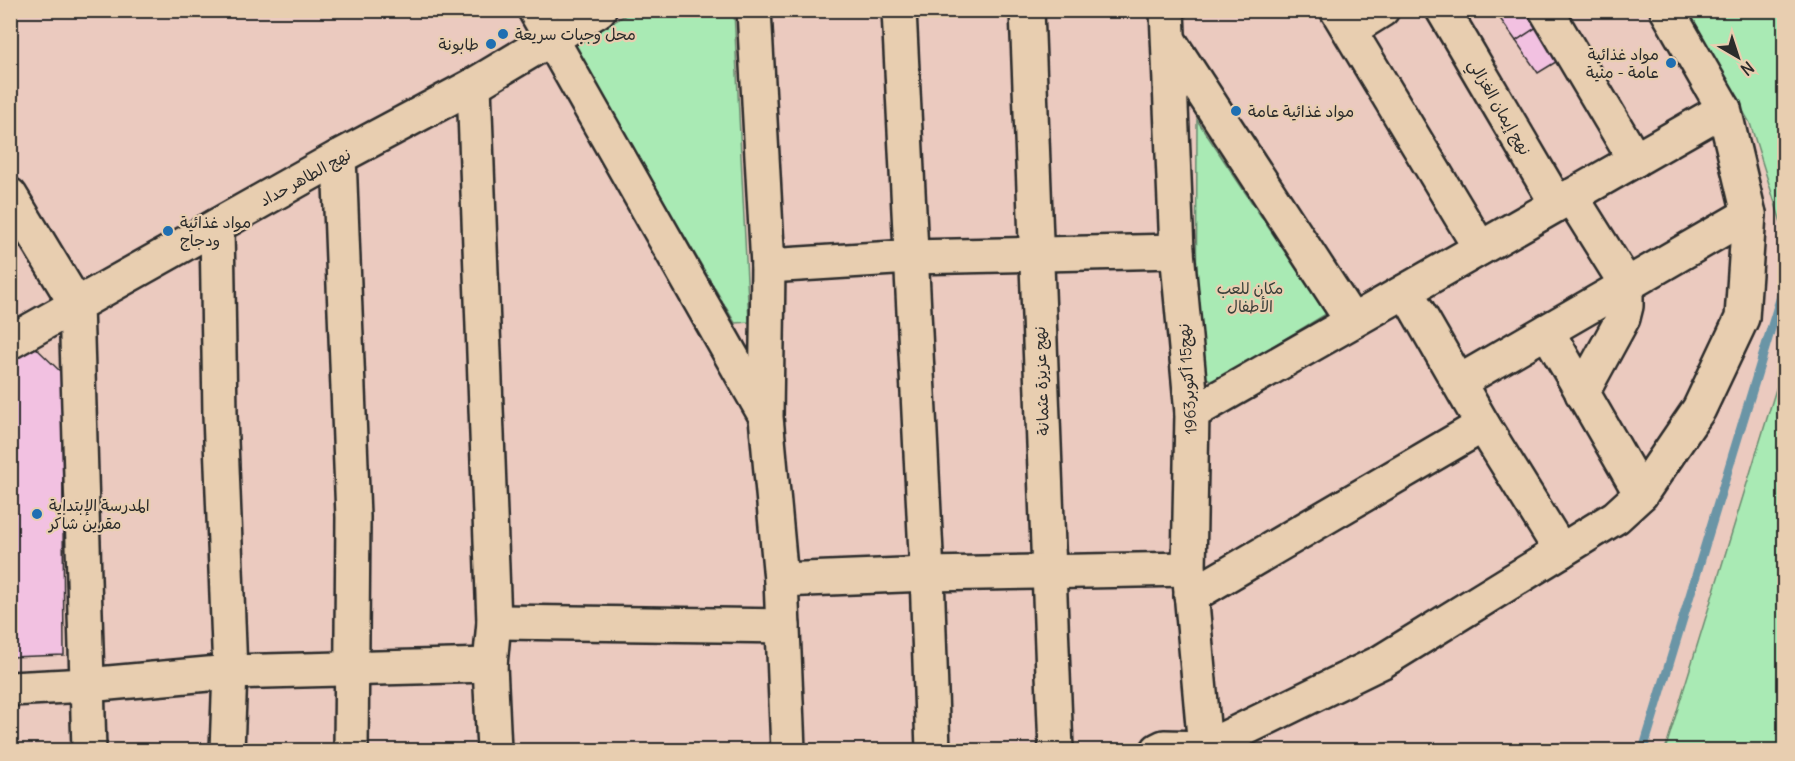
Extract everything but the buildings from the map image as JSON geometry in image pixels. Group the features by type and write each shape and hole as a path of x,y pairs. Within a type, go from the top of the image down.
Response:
{"street":[{"path":"535,10 766,417"},
{"name":"نهج الطاهر حداد","path":"10,342 339,157 474,85 599,10"},
{"path":"754,10 768,266 766,417 781,580 788,750"},
{"path":"899,10 927,574 933,750"},
{"name":"نهج عزيزة عثمانة","path":"1027,10 1056,750"},
{"path":"1382,10 1343,20 1480,248"},
{"name":"نهج إيمان الغزالي","path":"1443,10 1564,200 1626,284"},
{"path":"1546,10 1635,160"},
{"path":"1158,750 1164,747 1205,748 1381,662 1616,517 1641,494 1699,409 1742,318 1749,214 1724,108 1667,10"},
{"path":"1168,25 1352,321"},
{"name":"نهج15 أكتوبر1963","path":"1168,25 1177,251 1192,413 1190,583 1205,748"},
{"path":"474,85 494,622 490,665 494,750"},
{"path":"1192,413 1724,108"},
{"path":"339,157 353,517 351,750"},
{"path":"10,195 76,304 89,750"},
{"path":"1459,382 1749,214"},
{"path":"217,226 220,416 230,672 227,750"},
{"path":"768,266 910,256 1177,251"},
{"path":"1582,393 1623,318 1626,306 1626,284"},
{"path":"1406,291 1561,551"},
{"path":"1546,331 1641,494"},
{"path":"781,580 1049,571 1190,583 1484,425"},
{"path":"494,622 783,626"},
{"path":"10,689 87,685 230,672 490,665"}],"green space":[{"path":"632,11 734,11 749,322 735,323 574,46"},
{"path":"1685,11 1784,11 1784,232 1750,123"},
{"name":"مكان للعب الأطفال","path":"1197,120 1326,314 1214,382 1196,372"},
{"path":"1784,363 1784,750 1665,750"}],"waterway":[{"path":"1643,750 1784,286"}],"place":[{"name":"محل وجبات سريعة","path":"503,34"},
{"name":"طابونة","path":"491,44"},
{"name":"مواد غذائية عامة - منية","path":"1671,63"},
{"name":"مواد غذائية عامة","path":"1236,111"},
{"name":"مواد غذائية ودجاج","path":"168,231"},
{"name":"المدرسة الإبتداية مقرين شاكر","path":"37,514"}]}
